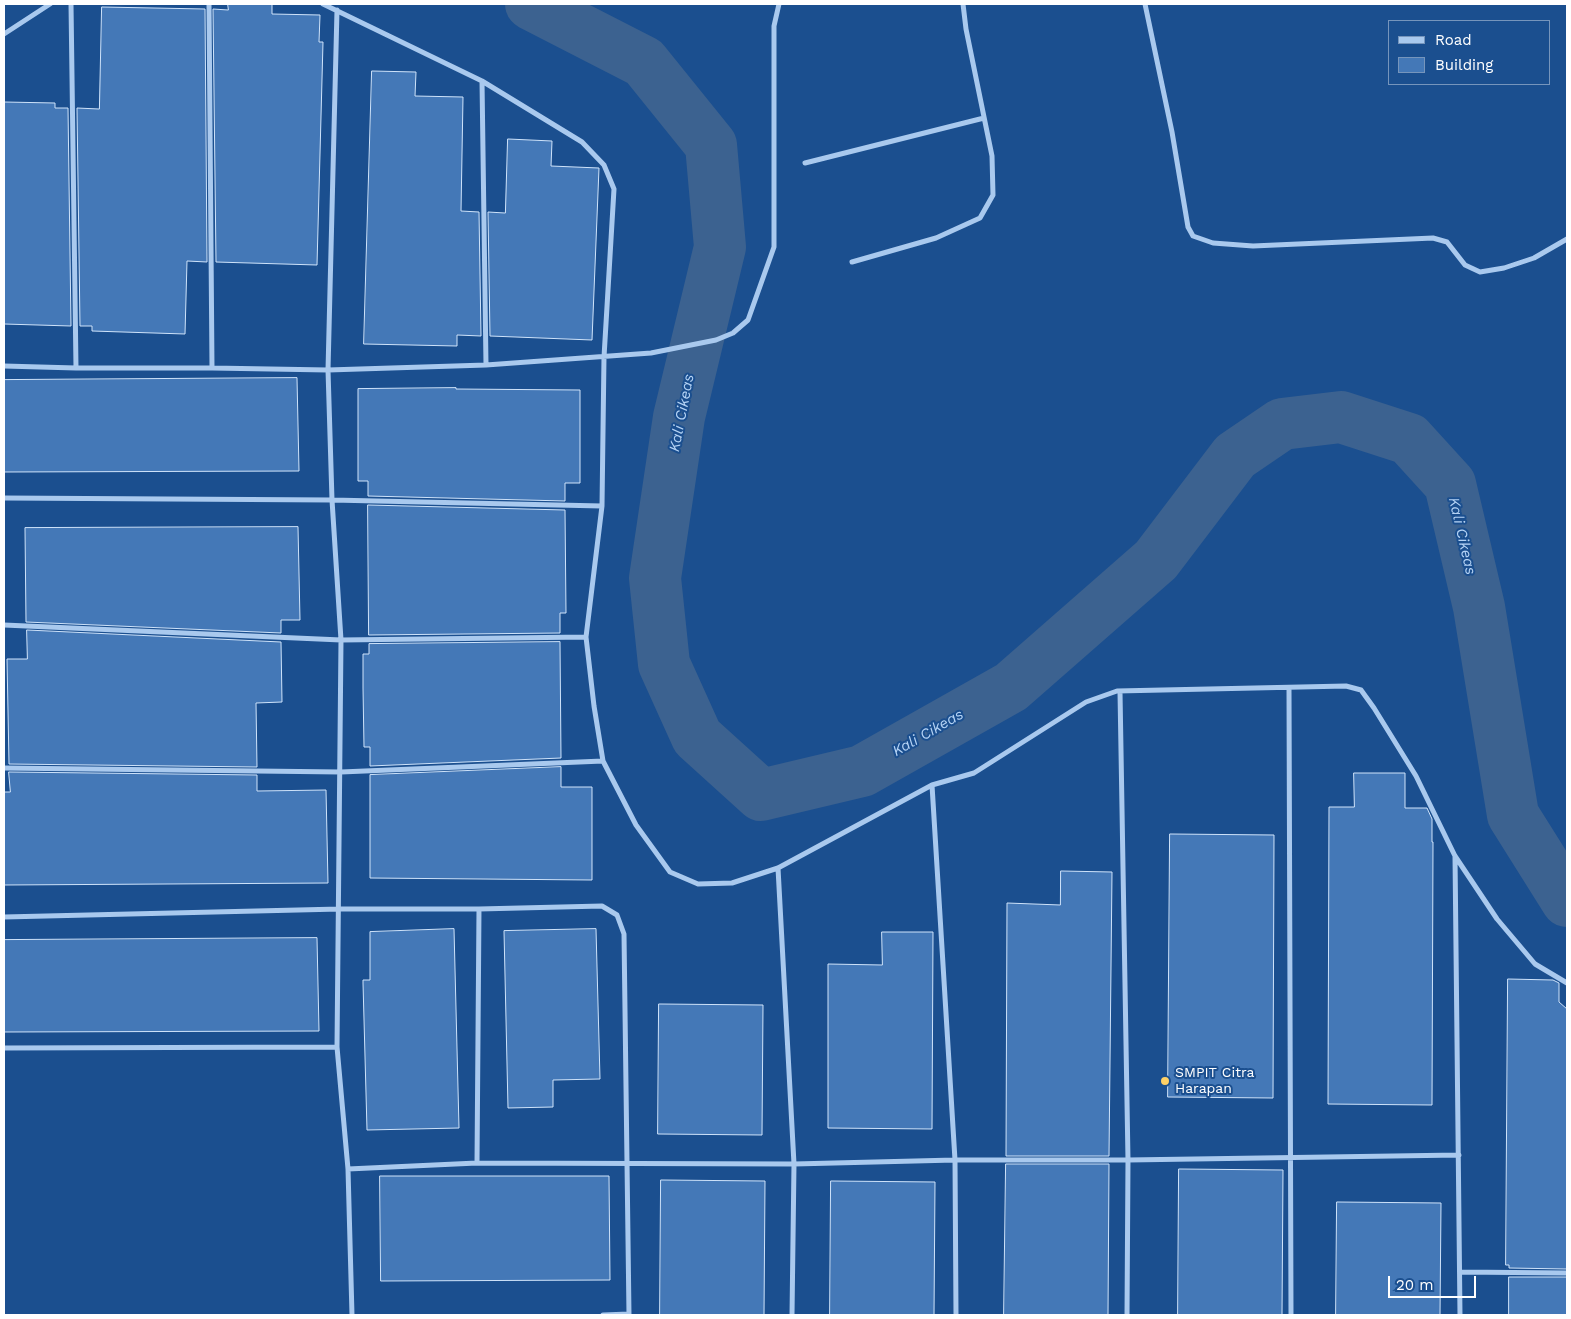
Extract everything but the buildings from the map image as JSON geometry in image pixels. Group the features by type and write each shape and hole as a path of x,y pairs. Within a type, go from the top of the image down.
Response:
{"street":[{"path":"4,34 50,4"},
{"path":"71,4 76,368"},
{"path":"209,4 212,368"},
{"path":"323,4 482,81 582,142 604,165 614,189 604,357 602,506 586,637 603,761 636,825 670,872 698,884 732,884 778,868 932,785 974,773 1086,702 1117,691 1346,686 1361,690 1374,708 1416,776 1455,856 1497,918 1534,964 1567,983"},
{"path":"4,366 328,370 486,364 651,353 716,340 733,333 748,320 774,247 774,26 779,4"},
{"path":"852,262 936,238 980,218 993,195 992,156 966,29 963,4"},
{"path":"1145,4 1172,132 1188,227 1193,236 1213,243 1253,246 1433,238 1447,242 1465,265 1480,272 1504,268 1534,258 1567,239"},
{"path":"337,10 328,370 332,500 341,640 340,909 337,1046 348,1169 352,1315"},
{"path":"482,81 486,364"},
{"path":"805,163 984,118"},
{"path":"4,498 332,500 602,506"},
{"path":"4,624 341,640 586,637"},
{"path":"1289,688 1291,1315"},
{"path":"1120,692 1128,1160 1127,1315"},
{"path":"4,768 341,772 603,761"},
{"path":"932,785 955,1160 956,1315"},
{"path":"1455,856 1460,1315"},
{"path":"778,868 794,1164 792,1315"},
{"path":"4,917 340,909 479,909 602,906 617,915 624,934 629,1315 603,1315"},
{"path":"478,1163 479,909"},
{"path":"4,1048 337,1046"},
{"path":"348,1169 478,1163 794,1164 955,1160 1128,1160 1459,1155"},
{"path":"1460,1272 1567,1273"}],"waterway":[{"name":"Kali Cikeas","path":"531,4 644,62 711,145 720,247 679,417 655,578 664,664 697,737 761,795 862,771 1011,687 1156,560 1235,456 1282,424 1341,417 1409,439 1450,484 1479,607 1513,815 1567,901"}],"place":[{"name":"SMPIT Citra Harapan","path":"1165,1081"}]}
